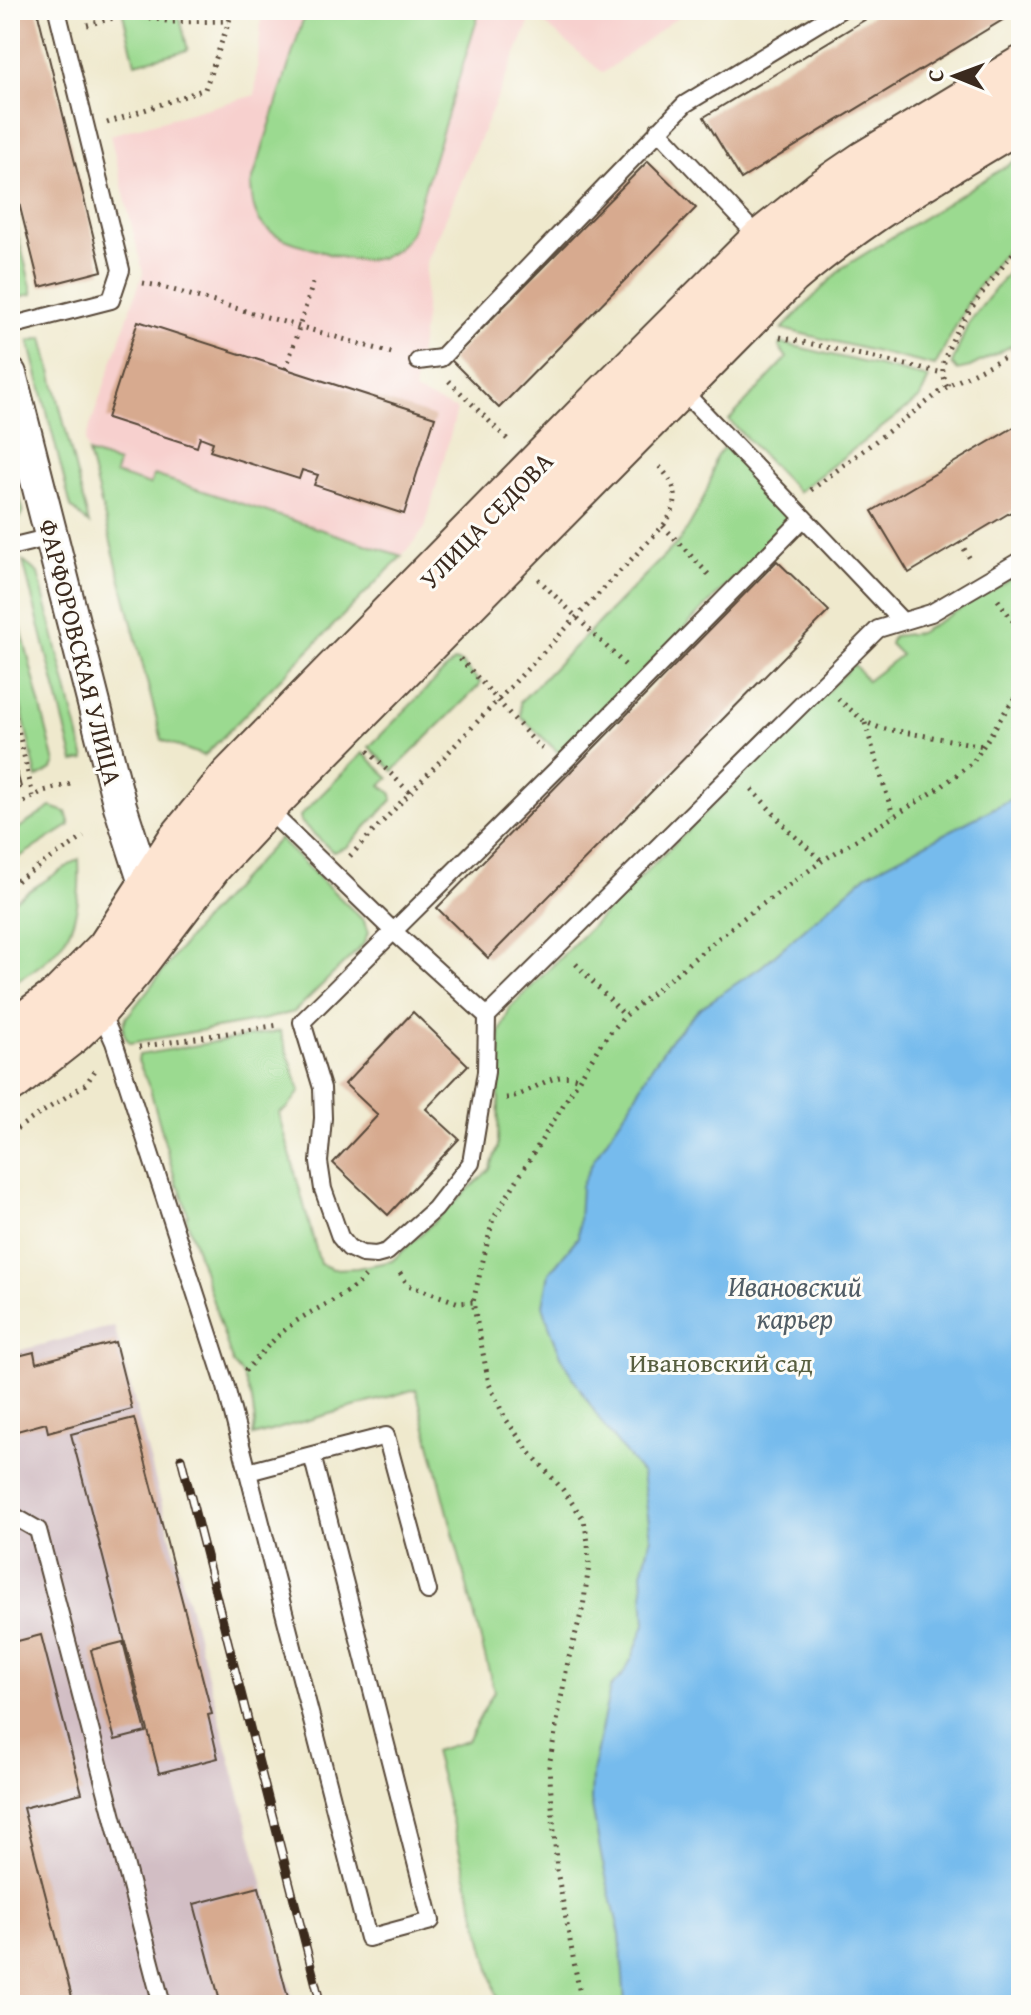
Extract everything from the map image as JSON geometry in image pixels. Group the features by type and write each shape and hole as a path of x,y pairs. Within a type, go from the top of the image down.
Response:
{"main road":[{"name":"УЛИЦА СЕДОВА","path":"10,1080 71,1032 106,1024 179,842 231,779 762,241 823,192 867,162 1021,69"},
{"name":"УЛИЦА СЕДОВА","path":"10,1035 61,998 109,949 211,863 790,273 889,197 1021,118"}],"street":[{"name":"ФАРФОРОВСКАЯ УЛИЦА","path":"10,374 120,806 154,909"}],"lane":[{"path":"10,326 111,300 121,270 57,10"},
{"path":"418,361 441,358 685,104 840,10"},
{"path":"658,130 762,241"},
{"path":"678,386 902,621"},
{"path":"804,518 302,1022 322,1088 319,1162 323,1189 340,1237 349,1248 362,1254 381,1254 435,1209 471,1163 486,1072 487,1016 878,629 931,613 1021,560"},
{"path":"10,547 51,537"},
{"path":"264,806 392,930 487,1016"},
{"path":"106,1024 225,1384 368,1938 431,1921 312,1455"},
{"path":"248,1472 386,1436 428,1591"},
{"path":"10,1514 38,1530 162,2005"}],"path":[{"path":"87,129 205,89 233,10"},
{"path":"63,31 128,14 172,22 229,21"},
{"path":"948,386 943,373 948,353 964,319 1021,243"},
{"path":"286,369 314,280"},
{"path":"139,283 159,286 418,361"},
{"path":"768,334 943,373"},
{"path":"791,505 948,386 1021,349"},
{"path":"441,358 449,382 517,449"},
{"path":"333,874 663,526 674,504 675,490 671,479 648,455"},
{"path":"663,526 728,595"},
{"path":"531,573 643,682"},
{"path":"453,652 512,720 560,766"},
{"path":"822,685 865,722 898,733 984,746"},
{"path":"582,2005 557,1871 549,1766 568,1661 583,1607 589,1566 588,1542 584,1520 505,1418 489,1384 473,1302 493,1219 602,1042 625,1016 738,922 822,861 973,762 1021,692"},
{"path":"10,693 33,796"},
{"path":"865,722 893,815"},
{"path":"361,744 410,793"},
{"path":"736,770 790,832 822,861"},
{"path":"10,810 33,796 70,784"},
{"path":"10,885 84,837"},
{"path":"559,945 625,1016"},
{"path":"106,1024 138,1047 302,1022"},
{"path":"482,1095 514,1097 559,1076 571,1075 579,1079"},
{"path":"242,1374 279,1334 355,1287 381,1254 408,1285 459,1303 473,1302"}],"shaded area":[{"path":"262,10 687,10 603,73 533,14 426,264 425,314 414,391 457,410 425,528 412,545 204,756 162,740 85,441 143,273 110,135 255,95"},
{"path":"114,1326 294,2005 10,2005 10,1353"}],"green space":[{"path":"122,10 178,10 188,50 135,63"},
{"path":"306,10 480,10 411,232 390,254 377,259 336,256 284,239 263,225 254,206 251,185"},
{"path":"1021,157 1021,231 972,295 935,366 782,329 842,268"},
{"path":"10,204 33,294 18,297 10,266"},
{"path":"1021,256 1021,341 970,367 957,370 952,364 968,324"},
{"path":"43,338 89,524 71,507 29,341"},
{"path":"781,343 929,378 920,398 798,492 729,420 787,358 779,347"},
{"path":"725,447 793,518 560,754 521,717 520,702 680,540 704,497 715,459"},
{"path":"88,453 118,463 115,474 150,485 154,475 402,556 204,756 162,740"},
{"path":"10,461 23,510 15,529 10,510"},
{"path":"23,561 38,573 85,760 74,762"},
{"name":"Ивановский карьер","path":"1021,573 1021,2005 499,2005 434,1751 467,1741 494,1691 416,1389 253,1436 252,1400 242,1374 233,1364 186,1217 188,1215 150,1089 138,1061 139,1055 280,1031 300,1091 287,1109 279,1113 320,1264 333,1269 357,1268 392,1261 490,1169 498,1147 500,1032 510,1008 854,664 867,681 901,655 890,644 893,636 919,633"},
{"path":"10,584 55,763 52,769 37,778 10,658"},
{"path":"454,661 461,663 480,682 479,686 393,771 369,747"},
{"path":"363,753 389,778 381,785 392,794 392,800 347,847 333,852 301,822 300,816"},
{"path":"51,807 66,812 70,825 10,863 10,834"},
{"path":"279,839 364,921 368,933 363,945 294,1012 130,1043 124,1031 126,1018 201,922"},
{"path":"79,859 78,902 67,935 46,961 10,984 10,903"}],"water":[{"name":"Ивановский карьер","path":"1021,794 1021,2005 625,2005 620,1934 591,1801 592,1773 610,1688 632,1658 645,1624 642,1573 651,1537 642,1474 603,1425 574,1379 549,1325 543,1305 549,1273 578,1237 581,1186 594,1159 652,1066 699,1009 762,966 867,874"}],"building":[{"path":"10,10 37,10 102,271 40,287 10,167"},
{"path":"881,10 1019,10 741,179 704,117"},
{"path":"648,161 696,208 499,408 451,360"},
{"path":"138,321 435,417 404,514 314,485 318,475 302,470 299,479 210,451 213,442 200,437 197,447 107,418"},
{"path":"1021,423 1021,506 909,573 872,511"},
{"path":"777,561 829,611 488,958 437,908"},
{"path":"10,746 21,787 10,794"},
{"path":"413,1012 468,1065 426,1109 459,1139 388,1215 333,1163 378,1115 345,1084"},
{"path":"115,1342 132,1409 48,1432 46,1423 10,1433 10,1358 34,1352 36,1363"},
{"path":"134,1418 212,1714 208,1715 218,1758 159,1773 71,1434"},
{"path":"41,1635 82,1793 23,1808 74,2005 10,2005 10,1643"},
{"path":"123,1642 146,1732 115,1740 91,1650"},
{"path":"259,1887 290,2005 221,2005 194,1904"}],"railway":[{"path":"181,1458 321,2005"}],"park label":[{"name":"Ивановский сад","path":"721,1362"}]}
